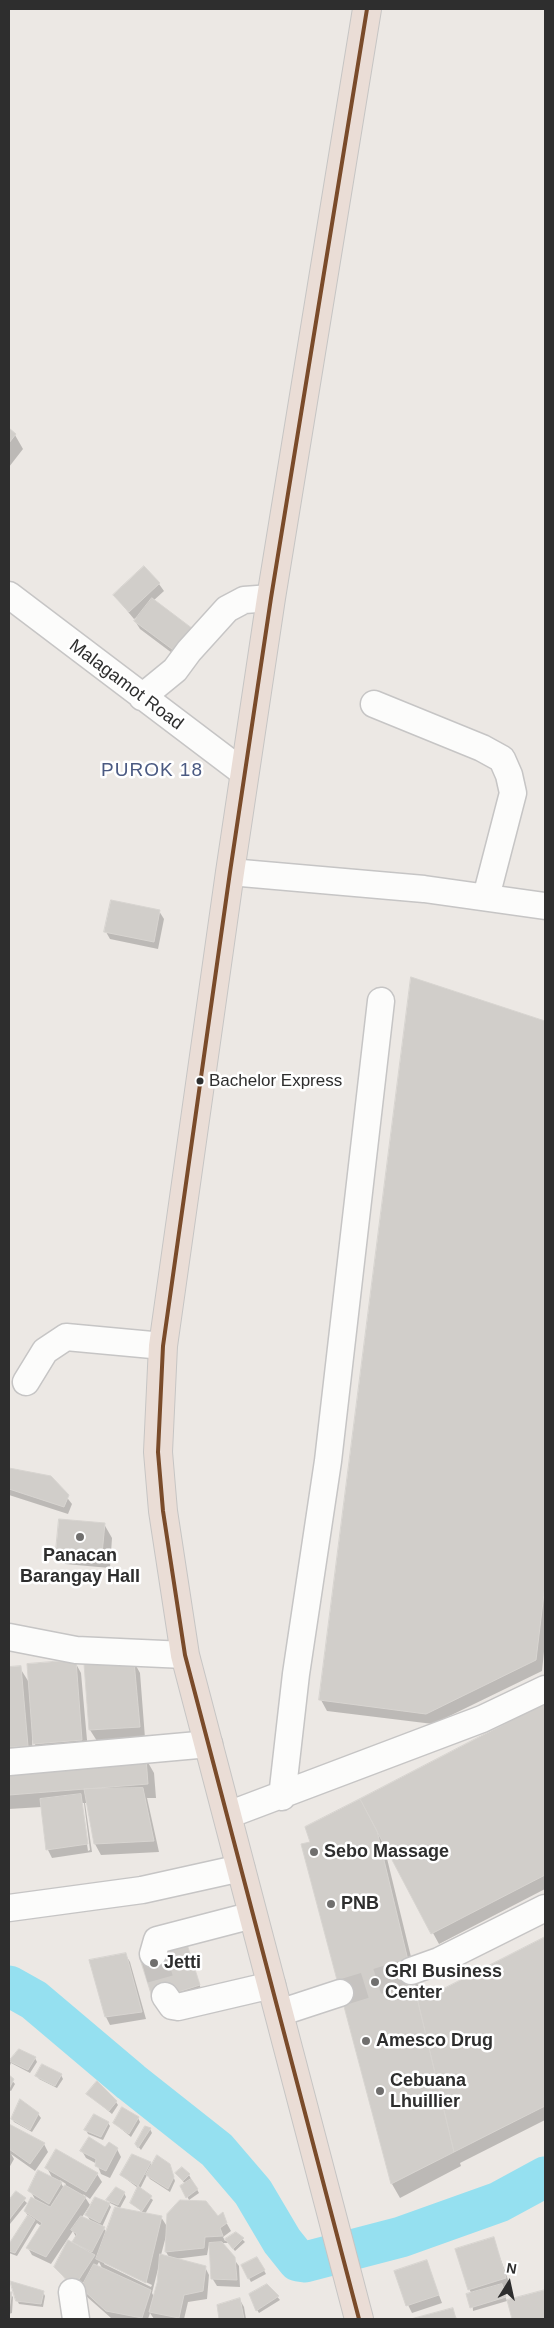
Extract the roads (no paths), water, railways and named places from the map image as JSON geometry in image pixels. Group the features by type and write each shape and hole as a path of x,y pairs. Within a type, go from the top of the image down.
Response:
{"highway":[{"path":"356,2309 186,1655 163,1511 158,1452 164,1346 244,773 366,9"}],"street":[{"name":"Malagamot Road","path":"9,595 244,773"},
{"path":"142,697 175,670 189,651 227,609 244,600 271,598"},
{"path":"374,704 482,748 502,759 509,775 513,793 486,897"},
{"path":"230,872 486,897 545,906"},
{"path":"282,1796 296,1674 328,1461 381,1002"},
{"path":"26,1382 45,1351 66,1337 164,1346"},
{"path":"9,1637 76,1650 186,1655"},
{"path":"228,1815 482,1719 545,1689"},
{"path":"9,1762 209,1744"},
{"path":"9,1908 142,1890 241,1868"},
{"path":"410,1971 439,1961 545,1908"},
{"path":"153,1954 157,1940 253,1915"},
{"path":"165,1996 172,2006 178,2008 272,1985"},
{"path":"279,2013 340,1994"},
{"path":"72,2292 76,2319"}],"waterway":[{"path":"9,1986 34,2000 131,2082 217,2150 253,2192 282,2241 298,2261 305,2262 401,2237 499,2202 545,2177"}],"tunnel":[{"path":"153,1954 165,1996"},
{"path":"340,1993 411,1971"}],"place":[{"name":"Bachelor Express","path":"200,1081"},
{"name":"Panacan Barangay Hall","path":"80,1537"},
{"name":"Sebo Massage","path":"314,1852"},
{"name":"PNB","path":"331,1904"},
{"name":"Jetti","path":"154,1963"},
{"name":"GRI Business Center","path":"375,1982"},
{"name":"Amesco Drug","path":"366,2041"},
{"name":"Cebuana Lhuillier","path":"380,2091"}],"district":[{"name":"PUROK 18","path":"152,771"}]}
